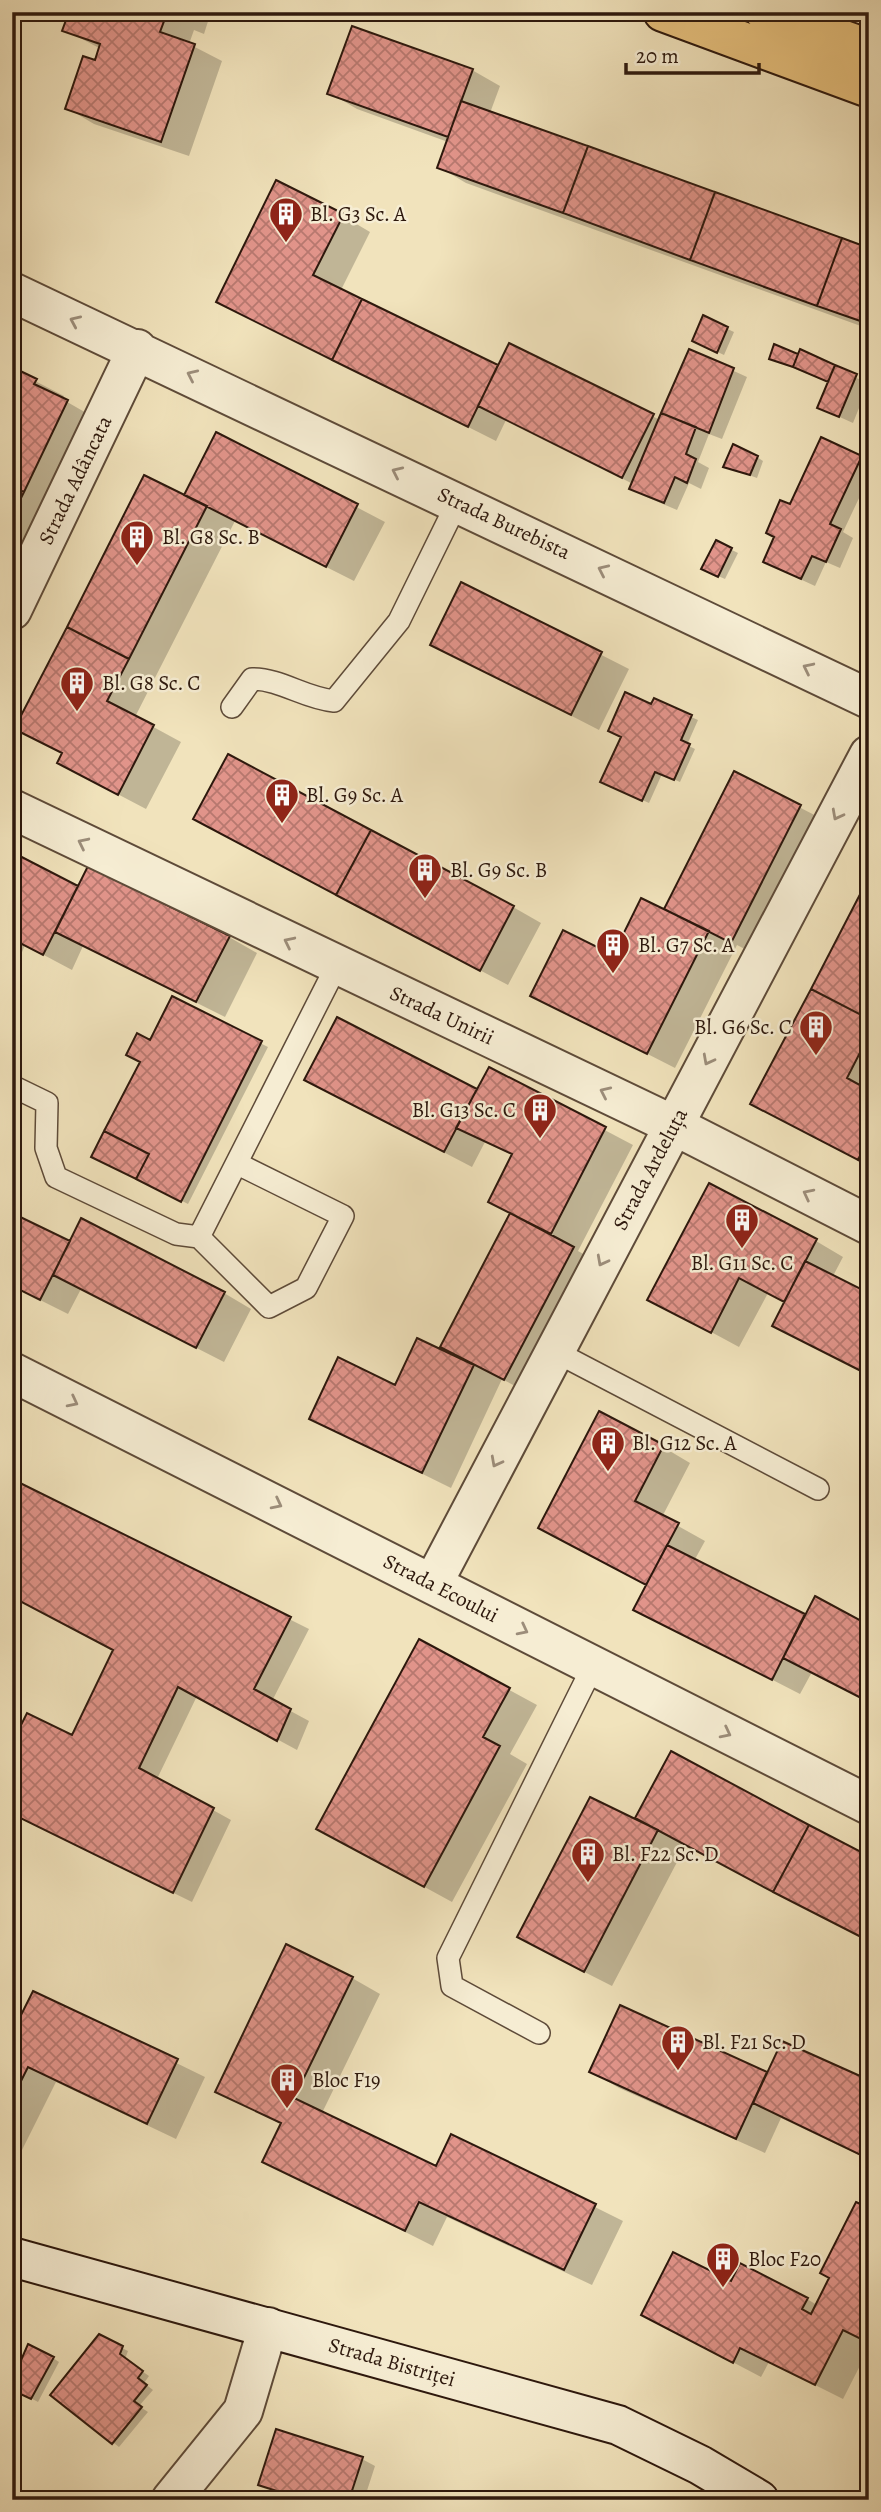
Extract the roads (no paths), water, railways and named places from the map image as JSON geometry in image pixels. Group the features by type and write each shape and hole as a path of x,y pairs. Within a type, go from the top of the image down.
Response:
{"main road":[{"path":"663,12 869,88"},
{"path":"765,12 869,49"}],"street":[{"name":"Strada Burebista","path":"12,292 458,501 869,699"},
{"name":"Strada Adâncata","path":"12,610 137,349"},
{"name":"Strada Ardeluța","path":"433,1583 869,755"},
{"name":"Strada Unirii","path":"12,809 673,1125 869,1225"},
{"name":"Strada Ecoului","path":"12,1372 869,1805"},
{"name":"Strada Bistriței","path":"12,2257 618,2425 753,2498"},
{"path":"171,2500 243,2411 268,2327"}],"lane":[{"path":"232,707 251,679 270,679 316,699 334,701 399,621 458,501"},
{"path":"200,1237 337,965"},
{"path":"12,1086 47,1104 46,1148 56,1177 176,1234 200,1237 269,1307 306,1288 343,1216 238,1164"},
{"path":"554,1351 818,1489"},
{"path":"539,2033 452,1986 448,1958 593,1666"}],"place":[{"name":"Bl. G3 Sc. A","path":"286,244"},
{"name":"Bl. G8 Sc. B","path":"137,567"},
{"name":"Bl. G8 Sc. C","path":"77,713"},
{"name":"Bl. G9 Sc. A","path":"282,825"},
{"name":"Bl. G9 Sc. B","path":"425,900"},
{"name":"Bl. G7 Sc. A","path":"613,975"},
{"name":"Bl. G6 Sc. C","path":"816,1057"},
{"name":"Bl. G13 Sc. C","path":"540,1140"},
{"name":"Bl. G11 Sc. C","path":"742,1250"},
{"name":"Bl. G12 Sc. A","path":"608,1473"},
{"name":"Bl. F22 Sc. D","path":"588,1884"},
{"name":"Bl. F21 Sc. D","path":"678,2072"},
{"name":"Bloc F19","path":"287,2110"},
{"name":"Bloc F20","path":"723,2289"}]}
